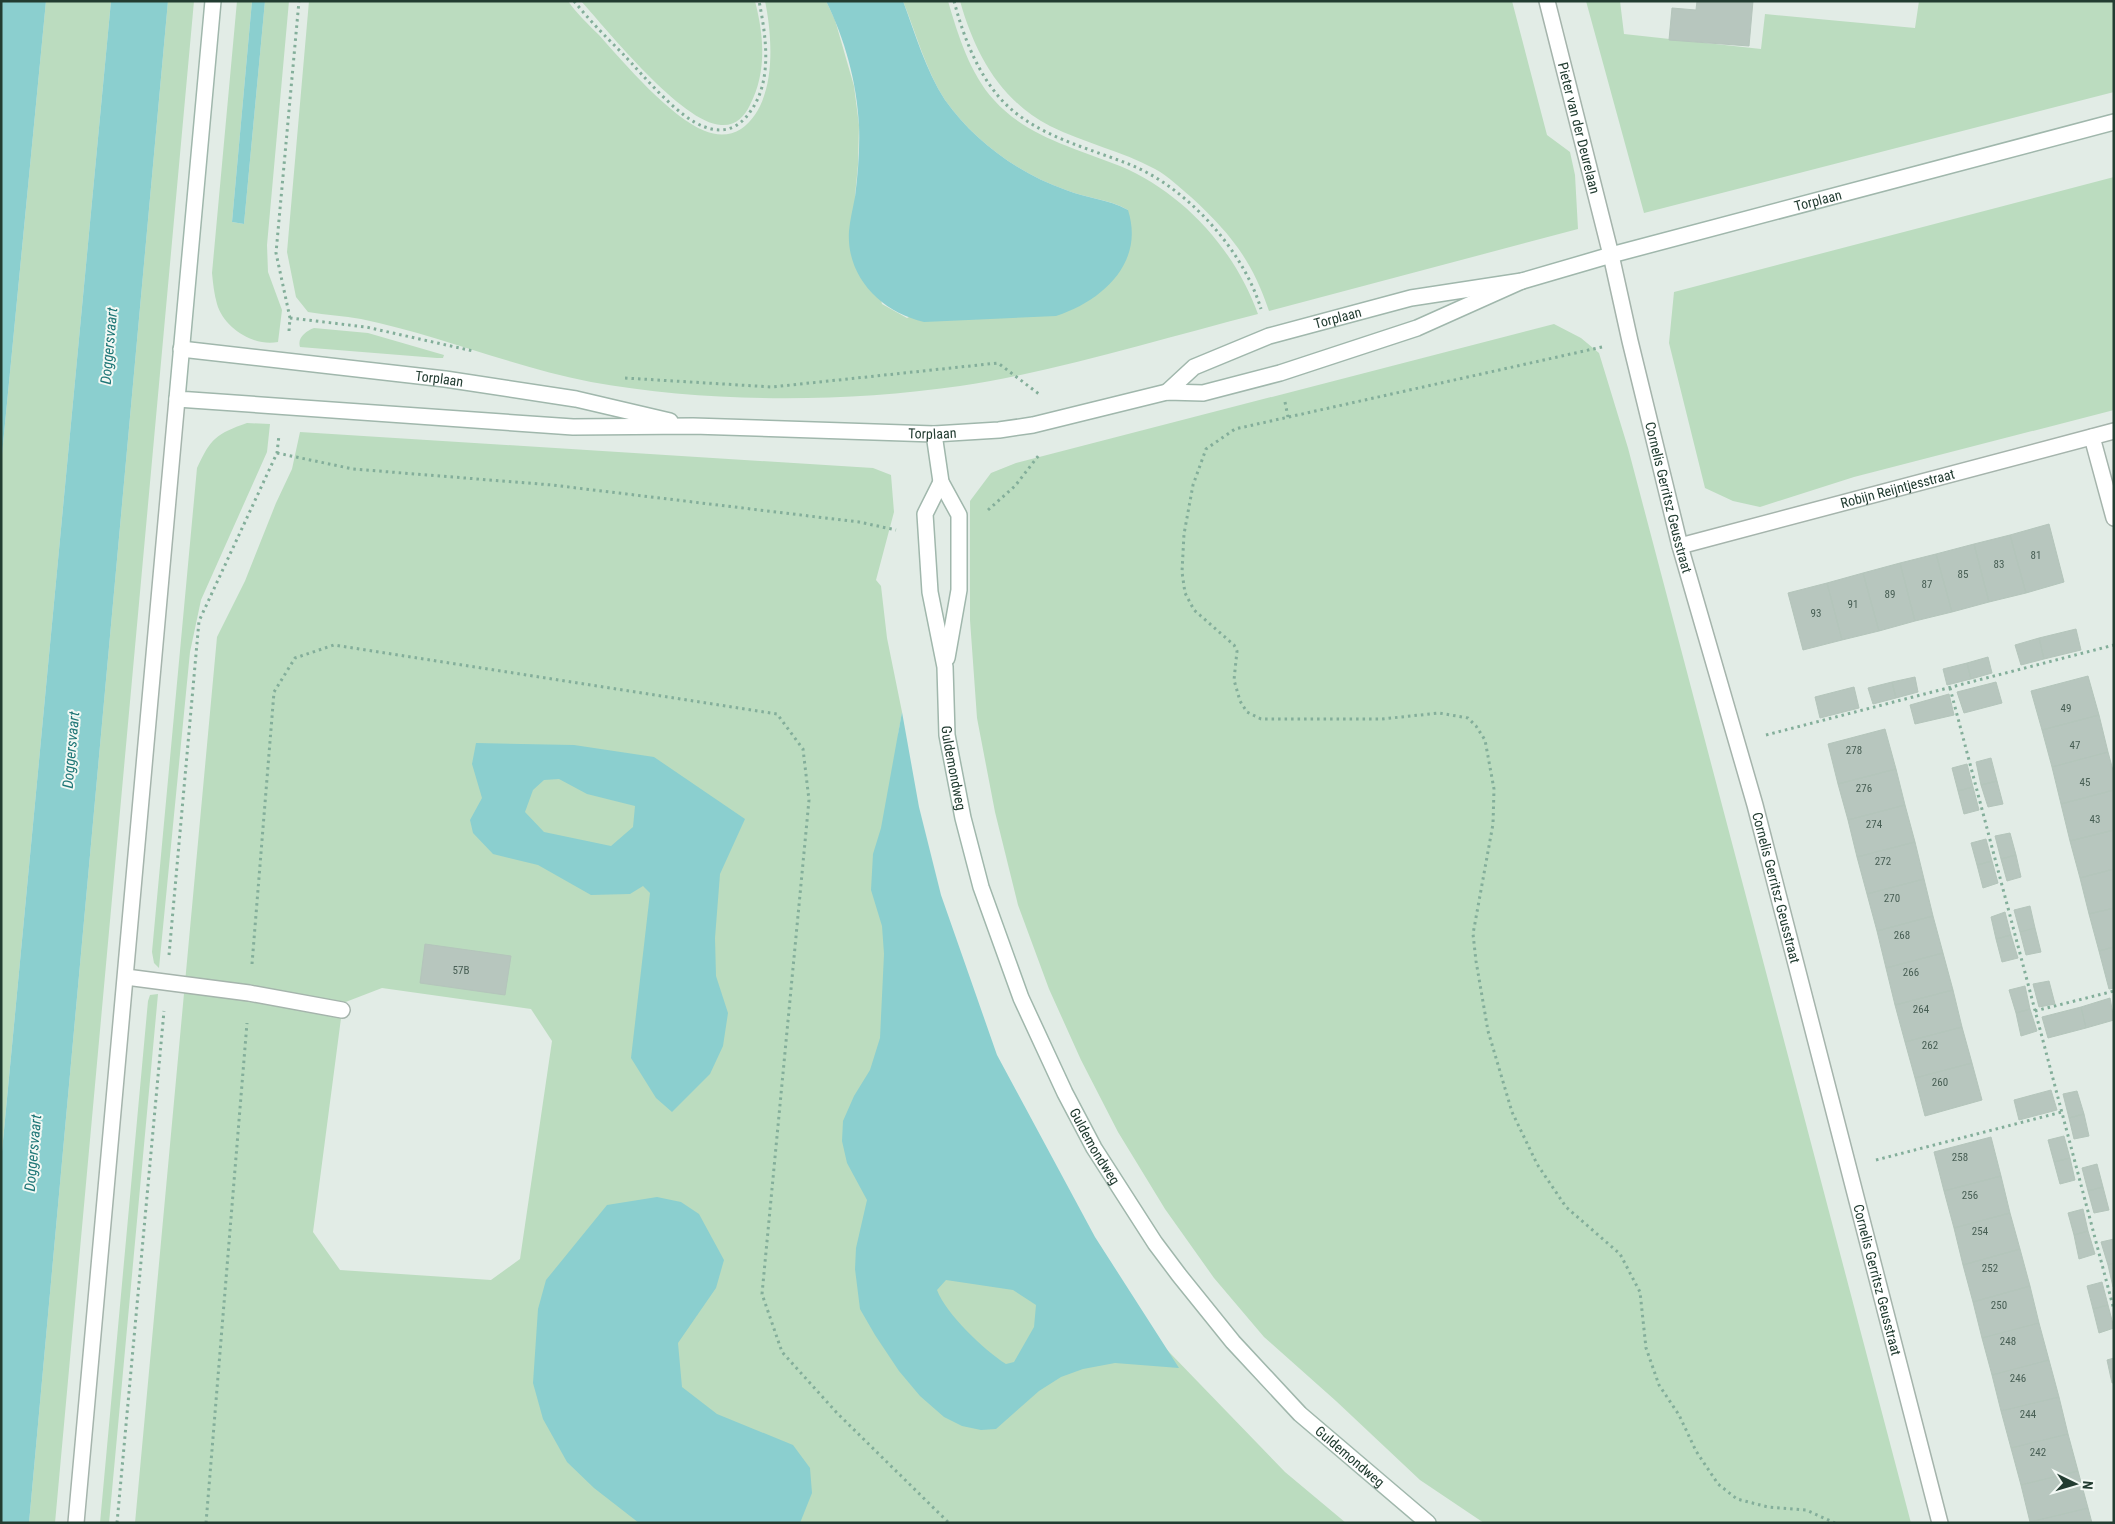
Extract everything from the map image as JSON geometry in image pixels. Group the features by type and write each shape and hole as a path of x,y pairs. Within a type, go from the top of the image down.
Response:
{"street":[{"path":"76,1523 213,1"},
{"name":"Pieter van der Deurelaan","path":"1547,1 1611,255"},
{"name":"Torplaan","path":"1167,392 1194,367 1269,336 1411,298 1522,280 2114,122"},
{"name":"Cornelis Gerritsz Geusstraat","path":"1611,255 1680,546 1758,814 1940,1523"},
{"name":"Torplaan","path":"177,399 282,408 455,417 573,427 694,426 934,434 999,430 1069,417 1167,392 1203,393 1280,373 1417,328 1522,280"},
{"name":"Torplaan","path":"181,349 445,379 576,399 694,426"},
{"name":"Robijn Reijntjesstraat","path":"1680,546 2114,431"},
{"name":"Guldemondweg","path":"934,434 941,482 959,515 959,590 945,667"},
{"path":"2092,437 2114,518"},
{"name":"Guldemondweg","path":"941,482 925,514 926,536 930,592 945,667 947,735 963,818 981,887 1021,998 1065,1093 1094,1148 1161,1251 1233,1342 1300,1414 1428,1523"},
{"path":"126,977 249,993 342,1010"}],"path":[{"path":"286,361 290,318 276,253 299,1"},
{"path":"574,1 642,76 675,107 703,127 722,130 738,126 746,118 753,109 762,87 766,57 759,1"},
{"path":"954,1 961,28 974,56 986,80 1000,98 1034,125 1053,135 1128,163 1148,173 1179,195 1215,228 1251,280 1269,336"},
{"path":"290,318 366,327 476,352"},
{"path":"1630,341 1236,429 1206,449 1193,485 1184,534 1182,572 1185,593 1194,610 1234,645 1237,651 1234,680 1240,701 1247,712 1261,719 1382,719 1439,712 1468,718 1476,726 1485,740 1494,790 1493,824 1473,934 1488,1031 1512,1112 1537,1164 1566,1207 1620,1254 1640,1292 1646,1348 1659,1385 1679,1415 1696,1451 1718,1484 1737,1499 1768,1507 1806,1510 1835,1523"},
{"path":"620,378 772,388 998,363 1069,417 1015,486 959,535"},
{"path":"282,408 277,453 353,469 552,485 859,522 926,536"},
{"path":"206,1523 274,692 295,658 334,645 777,714 802,749 809,800 762,1294 782,1352 837,1413 949,1523"},
{"path":"1737,743 2114,645"},
{"path":"1950,688 2114,1310"},
{"path":"2035,1011 2114,991"},
{"path":"1848,1167 2062,1112"}],"green space":[{"path":"46,1 111,1 1,1162 1,465"},
{"path":"168,1 194,1 55,1523 29,1523"},
{"path":"237,1 252,1 232,222 244,224 265,1 289,1 267,245 268,272 282,310 278,342 269,343 250,339 226,321 216,300 213,285 212,273"},
{"path":"309,1 568,1 579,15 663,102 691,124 710,133 723,134 741,129 753,118 767,88 770,70 770,34 765,1 826,1 835,20 854,86 859,125 855,196 882,304 907,318 1128,210 1113,203 1066,190 1031,175 998,154 969,129 938,89 903,1 948,1 966,54 978,78 994,100 1007,113 1037,132 1143,177 1186,208 1221,246 1236,268 1258,314 1109,354 997,380 915,392 869,396 775,398 682,394 591,382 533,368 419,333 361,319 308,312 296,297 287,252"},
{"path":"581,1 755,1 762,41 761,67 755,92 745,113 739,120 731,124 721,125 705,120 686,109 646,74"},
{"path":"960,1 1512,1 1547,135 1570,152 1575,175 1578,229 1269,311 1255,277 1238,248 1217,223 1174,182 1142,163 1050,126 1017,103 992,74 982,57 973,39"},
{"path":"1586,1 1620,1 1624,34 1761,49 1765,14 1915,28 1919,1 2114,1 2114,92 1644,213"},
{"path":"2114,177 2114,410 1854,477 1760,507 1733,501 1705,488 1669,343 1674,292"},
{"path":"1554,324 1581,338 1599,353 1628,448 1911,1523 1484,1523 1420,1480 1264,1337 1214,1278 1165,1209 1118,1132 1081,1060 1049,989 1018,905 995,812 977,718 970,620 970,501 991,473 1016,463"},
{"path":"314,328 368,333 444,355 443,358 437,358 300,347 299,344 303,335"},
{"path":"247,423 270,424 267,452 201,600 190,652 159,968 154,963 152,952 197,468 206,450 216,438 228,430"},
{"path":"300,432 873,468 891,475 894,512 876,580 881,586 887,638 902,712 898,735 906,808 991,1079 1141,1323 1285,1472 1346,1523 135,1523 217,637 245,581 276,503 292,469","holes":["382,988 531,1009 552,1041 520,1259 491,1280 340,1270 313,1232 343,1003"]},
{"path":"158,994 109,1523 100,1523 148,1001 150,995"}],"water":[{"path":"1,1 46,1 1,465"},
{"name":"Doggersvaart","path":"111,1 168,1 29,1523 1,1523 1,1162"},
{"path":"252,1 265,1 244,224 232,222"},
{"path":"826,1 903,1 921,52 938,89 969,129 998,154 1031,175 1074,193 1113,203 1128,210 1132,229 1130,247 1125,263 1116,277 1089,301 1056,316 924,322 894,310 869,290 853,263 850,248 849,231 855,197 859,152 856,93 839,30"},
{"path":"902,712 919,807 941,895 997,1055 1095,1237 1179,1368 1115,1363 1083,1369 1061,1377 1039,1391 996,1429 981,1430 962,1426 944,1417 920,1396 899,1371 860,1309 855,1269 856,1248 867,1200 847,1163 842,1141 843,1121 854,1096 870,1070 880,1038 884,954 882,926 871,890 873,854 881,828","holes":["946,1280 1013,1290 1036,1305 1034,1327 1014,1362 1006,1364 987,1350 967,1331 948,1310 937,1290"]},
{"path":"476,743 574,745 654,757 745,819 720,874 715,938 716,976 728,1013 723,1046 710,1074 672,1112 656,1098 631,1058 650,893 643,886 630,894 591,895 538,865 493,854 473,833 470,820 482,798 472,764","holes":["559,779 587,794 635,806 633,827 611,846 544,832 525,812 533,790 544,780"]},
{"path":"657,1197 681,1202 699,1214 724,1260 716,1288 678,1343 682,1387 717,1414 793,1445 810,1468 812,1493 800,1523 639,1523 594,1488 567,1462 543,1419 533,1383 538,1309 546,1280 607,1205"}],"building":[{"path":"1697,1 1753,1 1749,46 1669,40 1672,8 1696,10"},
{"path":"2049,524 2064,582 2026,593 2010,535"},
{"path":"2010,535 2026,593 1989,602 1974,544"},
{"path":"1974,544 1989,602 1952,612 1936,554"},
{"path":"1936,554 1952,612 1915,621 1900,563"},
{"path":"1900,563 1915,621 1879,631 1863,573"},
{"path":"1863,573 1879,631 1842,640 1827,583"},
{"path":"1827,583 1842,640 1803,650 1788,593"},
{"path":"2076,629 2081,650 2044,659 2039,638"},
{"path":"2039,638 2044,659 2021,665 2015,645"},
{"path":"1988,657 1992,673 1971,679 1967,663"},
{"path":"1967,663 1971,679 1947,685 1943,669"},
{"path":"2088,676 2099,715 2042,730 2031,691"},
{"path":"1915,677 1918,692 1896,698 1892,682"},
{"path":"1892,682 1896,698 1873,704 1868,688"},
{"path":"1996,682 2002,703 1964,713 1957,692"},
{"path":"1854,687 1859,708 1820,718 1815,697"},
{"path":"1949,694 1954,715 1915,724 1910,705"},
{"path":"2099,715 2108,752 2052,767 2042,730"},
{"path":"1885,729 1896,769 1838,784 1828,744"},
{"path":"2108,752 2114,774 2114,790 2061,804 2052,767"},
{"path":"1991,758 1997,781 1981,785 1976,762"},
{"path":"1967,764 1973,787 1958,791 1952,768"},
{"path":"1896,769 1905,805 1848,820 1838,784"},
{"path":"1997,781 2003,804 1988,807 1981,785"},
{"path":"1973,787 1979,810 1964,814 1958,791"},
{"path":"2114,790 2114,830 2070,841 2061,804"},
{"path":"1905,805 1915,842 1857,857 1848,820"},
{"path":"2114,830 2114,869 2080,878 2070,841"},
{"path":"2010,833 2016,855 2001,859 1995,836"},
{"path":"1986,839 1992,861 1977,865 1971,843"},
{"path":"1915,842 1924,879 1867,894 1857,857"},
{"path":"2016,855 2021,877 2007,881 2001,859"},
{"path":"1992,861 1998,883 1983,888 1977,865"},
{"path":"2114,869 2114,908 2089,914 2080,878"},
{"path":"1924,879 1933,916 1877,931 1867,894"},
{"path":"2030,906 2035,928 2020,932 2014,910"},
{"path":"2114,908 2114,947 2099,951 2089,914"},
{"path":"2005,912 2011,935 1996,939 1991,917"},
{"path":"1933,916 1943,953 1886,968 1877,931"},
{"path":"2035,928 2041,952 2026,955 2020,932"},
{"path":"2011,935 2018,958 2002,962 1996,939"},
{"path":"425,944 511,956 505,995 420,983"},
{"path":"2114,947 2114,988 2109,989 2099,951"},
{"path":"1943,953 1953,990 1895,1005 1886,968"},
{"path":"2049,981 2055,1004 2039,1007 2033,984"},
{"path":"2025,986 2030,1009 2016,1013 2009,990"},
{"path":"1953,990 1962,1027 1905,1042 1895,1005"},
{"path":"2110,998 2114,1020 2086,1028 2081,1007"},
{"path":"2081,1007 2086,1028 2048,1038 2042,1017"},
{"path":"2030,1009 2037,1031 2021,1036 2016,1013"},
{"path":"1962,1027 1972,1063 1915,1078 1905,1042"},
{"path":"1972,1063 1982,1100 1925,1116 1915,1078"},
{"path":"2051,1090 2057,1110 2019,1120 2014,1100"},
{"path":"2077,1091 2084,1114 2069,1118 2063,1094"},
{"path":"2084,1114 2089,1136 2074,1139 2069,1118"},
{"path":"2064,1136 2070,1158 2054,1162 2048,1140"},
{"path":"1991,1137 2001,1176 1944,1191 1934,1152"},
{"path":"2070,1158 2075,1180 2060,1184 2054,1162"},
{"path":"2097,1164 2103,1187 2088,1191 2082,1168"},
{"path":"2001,1176 2010,1213 1954,1228 1944,1191"},
{"path":"2103,1187 2109,1210 2094,1213 2088,1191"},
{"path":"2083,1209 2088,1231 2074,1235 2068,1213"},
{"path":"2010,1213 2020,1249 1963,1265 1954,1228"},
{"path":"2088,1231 2095,1254 2079,1259 2074,1235"},
{"path":"2114,1239 2114,1263 2108,1265 2101,1242"},
{"path":"2020,1249 2030,1286 1973,1302 1963,1265"},
{"path":"2114,1263 2114,1287 2113,1287 2108,1265"},
{"path":"2102,1282 2108,1305 2093,1309 2087,1286"},
{"path":"2030,1286 2039,1323 1982,1338 1973,1302"},
{"path":"2108,1305 2114,1328 2099,1333 2093,1309"},
{"path":"2039,1323 2049,1360 1992,1375 1982,1338"},
{"path":"2114,1358 2114,1383 2112,1383 2107,1360"},
{"path":"2049,1360 2059,1397 2001,1411 1992,1375"},
{"path":"2059,1397 2068,1434 2011,1448 2001,1411"},
{"path":"2068,1434 2078,1471 2021,1485 2011,1448"},
{"path":"2078,1471 2088,1508 2030,1522 2021,1485"},
{"path":"2088,1508 2092,1523 2030,1522"}]}
